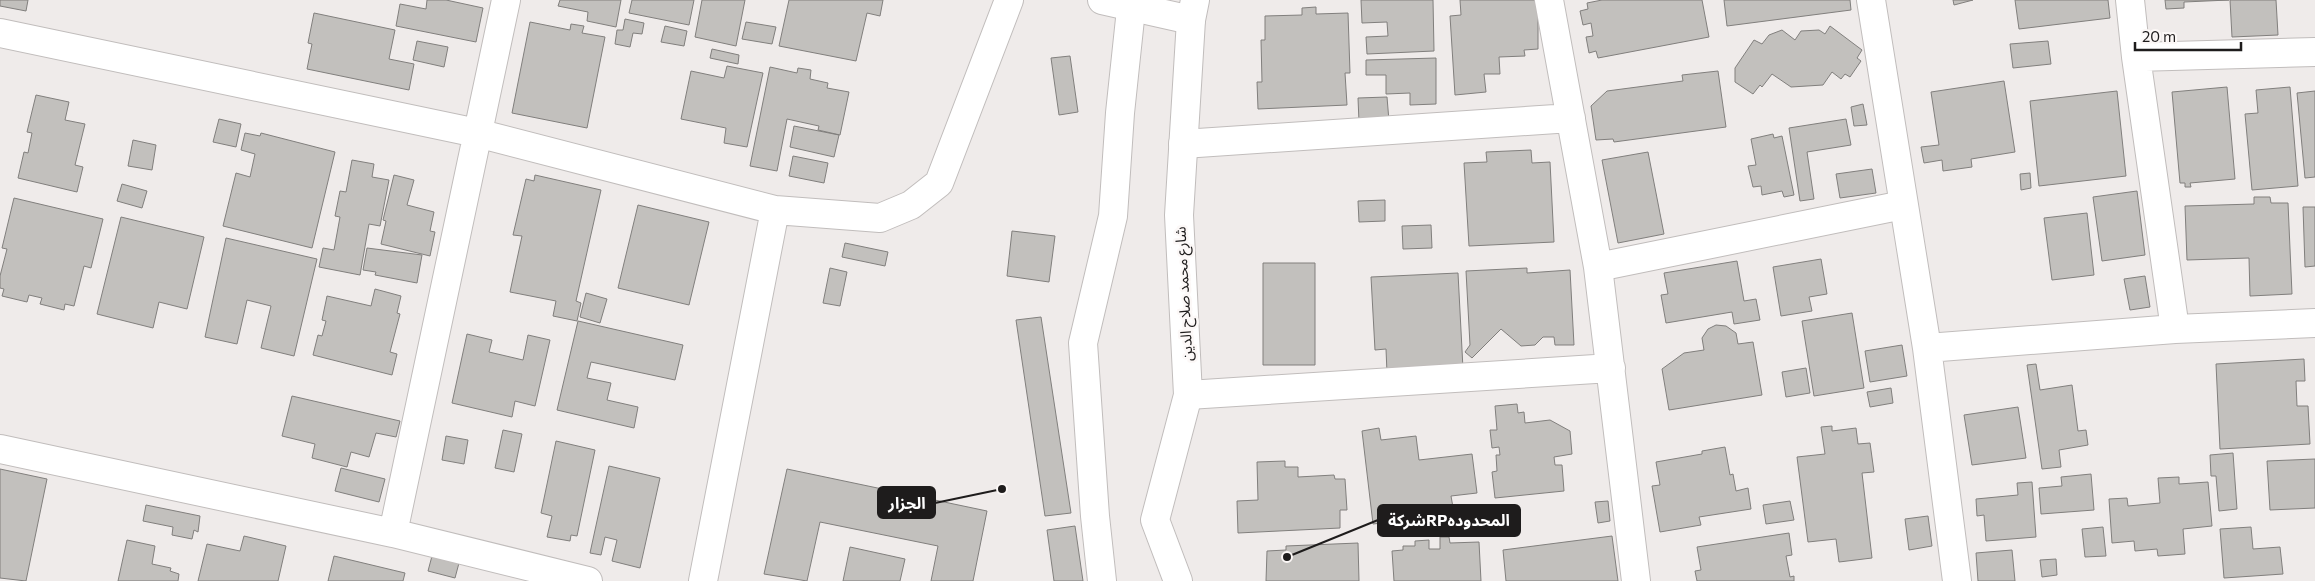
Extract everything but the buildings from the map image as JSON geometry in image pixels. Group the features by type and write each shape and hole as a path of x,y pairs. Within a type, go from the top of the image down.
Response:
{"street":[{"path":"393,533 506,0"},
{"path":"0,34 477,133 775,210 880,218 911,205 939,183 1008,0"},
{"path":"1102,0 1193,10"},
{"path":"1549,0 1598,268 1612,368 1636,581"},
{"path":"1871,0 1927,348 1957,581"},
{"path":"2130,0 2136,57 2176,329"},
{"path":"1102,581 1095,516 1083,343 1113,216 1120,113 1132,3"},
{"name":"شارع محمد صلاح الدين","path":"1178,581 1155,520 1188,394 1179,215 1182,144 1193,10"},
{"path":"2136,57 2315,52"},
{"path":"1182,144 1571,118"},
{"path":"1598,268 1903,205"},
{"path":"703,581 775,210"},
{"path":"1927,348 2176,329 2315,323"},
{"path":"1188,394 1612,368"},
{"path":"0,450 393,533 588,581"}],"place":[{"name":"الجزار","path":"1002,489"},
{"name":"شركةRPالمحدوده","path":"1287,557"}]}
